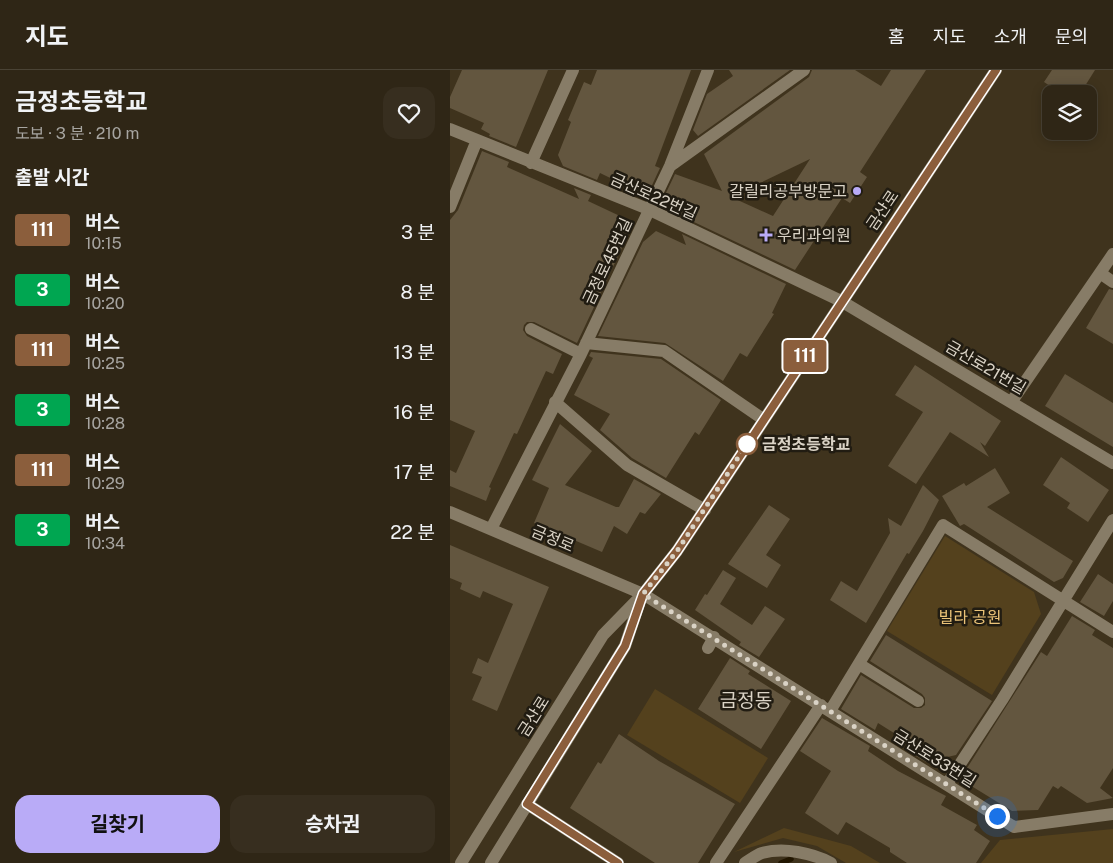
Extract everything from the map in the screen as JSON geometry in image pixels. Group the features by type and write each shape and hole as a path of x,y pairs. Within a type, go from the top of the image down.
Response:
{"street":[{"path":"531,162 573,70"},
{"name":"금정로45번길","path":"491,529 584,348 648,209 670,166 708,70"},
{"path":"670,166 804,70"},
{"name":"금산로","path":"461,863 603,635 643,594 677,551 996,70"},
{"name":"금산로22번길","path":"450,128 648,209 841,302"},
{"path":"450,206 477,140"},
{"path":"1012,401 1113,254"},
{"path":"1100,273 1113,282"},
{"name":"금산로21번길","path":"841,302 1012,401 1113,463"},
{"path":"531,329 584,348 664,351 763,419"},
{"path":"555,402 627,465 705,510"},
{"name":"금정로","path":"450,512 643,594"},
{"path":"947,784 1064,601 1113,520"},
{"path":"716,863 825,708 859,664 943,526 1113,632"},
{"name":"금산로","path":"492,863 625,646 643,594"},
{"name":"금산로33번길","path":"643,594 711,642 825,708 1014,827 1113,814"},
{"path":"859,664 918,701"},
{"path":"527,804 618,863"},
{"path":"745,863 762,853 791,851 810,854 831,863"}],"green space":[{"name":"빌라 공원","path":"945,536 1034,592 1041,614 992,695 887,631"},
{"path":"655,689 768,758 740,803 627,735"},
{"path":"784,828 851,846 880,863 846,863 817,846 783,838 734,852"},
{"path":"1113,829 1113,863 981,863 1000,840"}],"building":[{"path":"462,70 548,70 516,147 489,136 490,134 481,129 484,123 450,108 450,97"},
{"path":"597,70 691,70 655,166 660,168 647,196 600,173 597,180 563,166 558,155 571,122 568,120 584,82 591,85"},
{"path":"729,70 790,70 698,136 693,130 707,94 733,76"},
{"path":"812,70 855,70 881,86 891,70 926,70 860,172 867,177 850,203 842,198 795,270 677,214 680,211 670,207 665,195 675,174 722,191 704,154 809,77","holes":["810,159 773,216 731,197"]},
{"path":"1052,70 1095,70 1086,85 1048,85 1044,82"},
{"path":"482,151 509,162 507,167 579,199 574,188 591,195 588,201 622,217 628,235 577,343 534,322 527,322 524,325 523,330 527,336 562,354 553,374 546,371 517,434 514,433 489,487 491,488 486,501 450,486 450,470 456,473 475,431 450,420 450,220 458,210"},
{"path":"656,231 686,245 682,234 786,284 772,313 774,314 747,357 740,353 723,381 665,343 598,336 643,242"},
{"path":"1109,289 1113,290 1113,344 1086,328"},
{"path":"591,352 661,359 721,400 699,435 695,432 666,478 632,458 600,430 610,414 574,395 593,358 589,356"},
{"path":"915,365 1001,421 985,446 980,442 989,457 950,432 916,484 888,466 923,412 895,395"},
{"path":"1065,374 1113,403 1113,447 1045,406"},
{"path":"560,424 592,451 565,485 616,507 619,507 634,479 661,494 645,514 640,512 627,534 614,526 602,552 534,523 549,488 532,480"},
{"path":"1061,457 1109,490 1088,522 1067,508 1070,503 1043,485"},
{"path":"995,468 1010,493 987,507 1073,561 1063,578 1054,582 964,524 960,526 942,496 964,483 966,486"},
{"path":"923,485 939,500 923,531 909,554 907,553 866,623 830,600 841,581 857,591 890,533 888,518 901,526"},
{"path":"769,505 790,519 766,555 781,565 767,588 728,564"},
{"path":"450,545 549,587 497,711 472,700 482,677 472,673 478,658 488,663 513,604 483,591 480,598 460,589 462,583 450,578"},
{"path":"723,570 736,578 720,604 752,625 765,606 785,619 759,657 739,645 741,642 695,610"},
{"path":"1098,574 1113,584 1113,601 1104,616 1080,602"},
{"path":"1072,616 1095,630 1092,635 1113,648 1113,768 1100,788 1113,798 1087,803 1061,786 1058,789 1053,786 1038,810 1012,811 960,779 1041,652 1047,656"},
{"path":"886,635 992,701 956,755 926,762 909,752 913,745 878,723 875,730 841,709 861,675 914,708 921,708 925,705 925,698 922,694 870,661"},
{"path":"730,658 750,671 748,674 791,701 761,749 698,709"},
{"path":"822,718 870,746 868,751 898,771 946,796 941,805 977,825 974,830 990,841 976,863 907,863 890,852 890,848 846,822 838,835 805,813 831,771 800,751"},
{"path":"619,734 659,761 735,804 698,863 655,863 570,808 598,762 601,764"}],"waterway":[{"path":"781,863 791,859"}],"bus line":[{"name":"111","path":"618,863 527,804 625,646 643,594 677,551 705,510 996,70"}],"place":[{"name":"갈릴리공부방문고","path":"857,191"},
{"name":"우리과의원","path":"766,235"},
{"name":"금정초등학교","path":"747,444"}],"district":[{"name":"금정동","path":"746,700"}],"route":[{"path":"747,444 677,551 643,594 997,816"}]}
